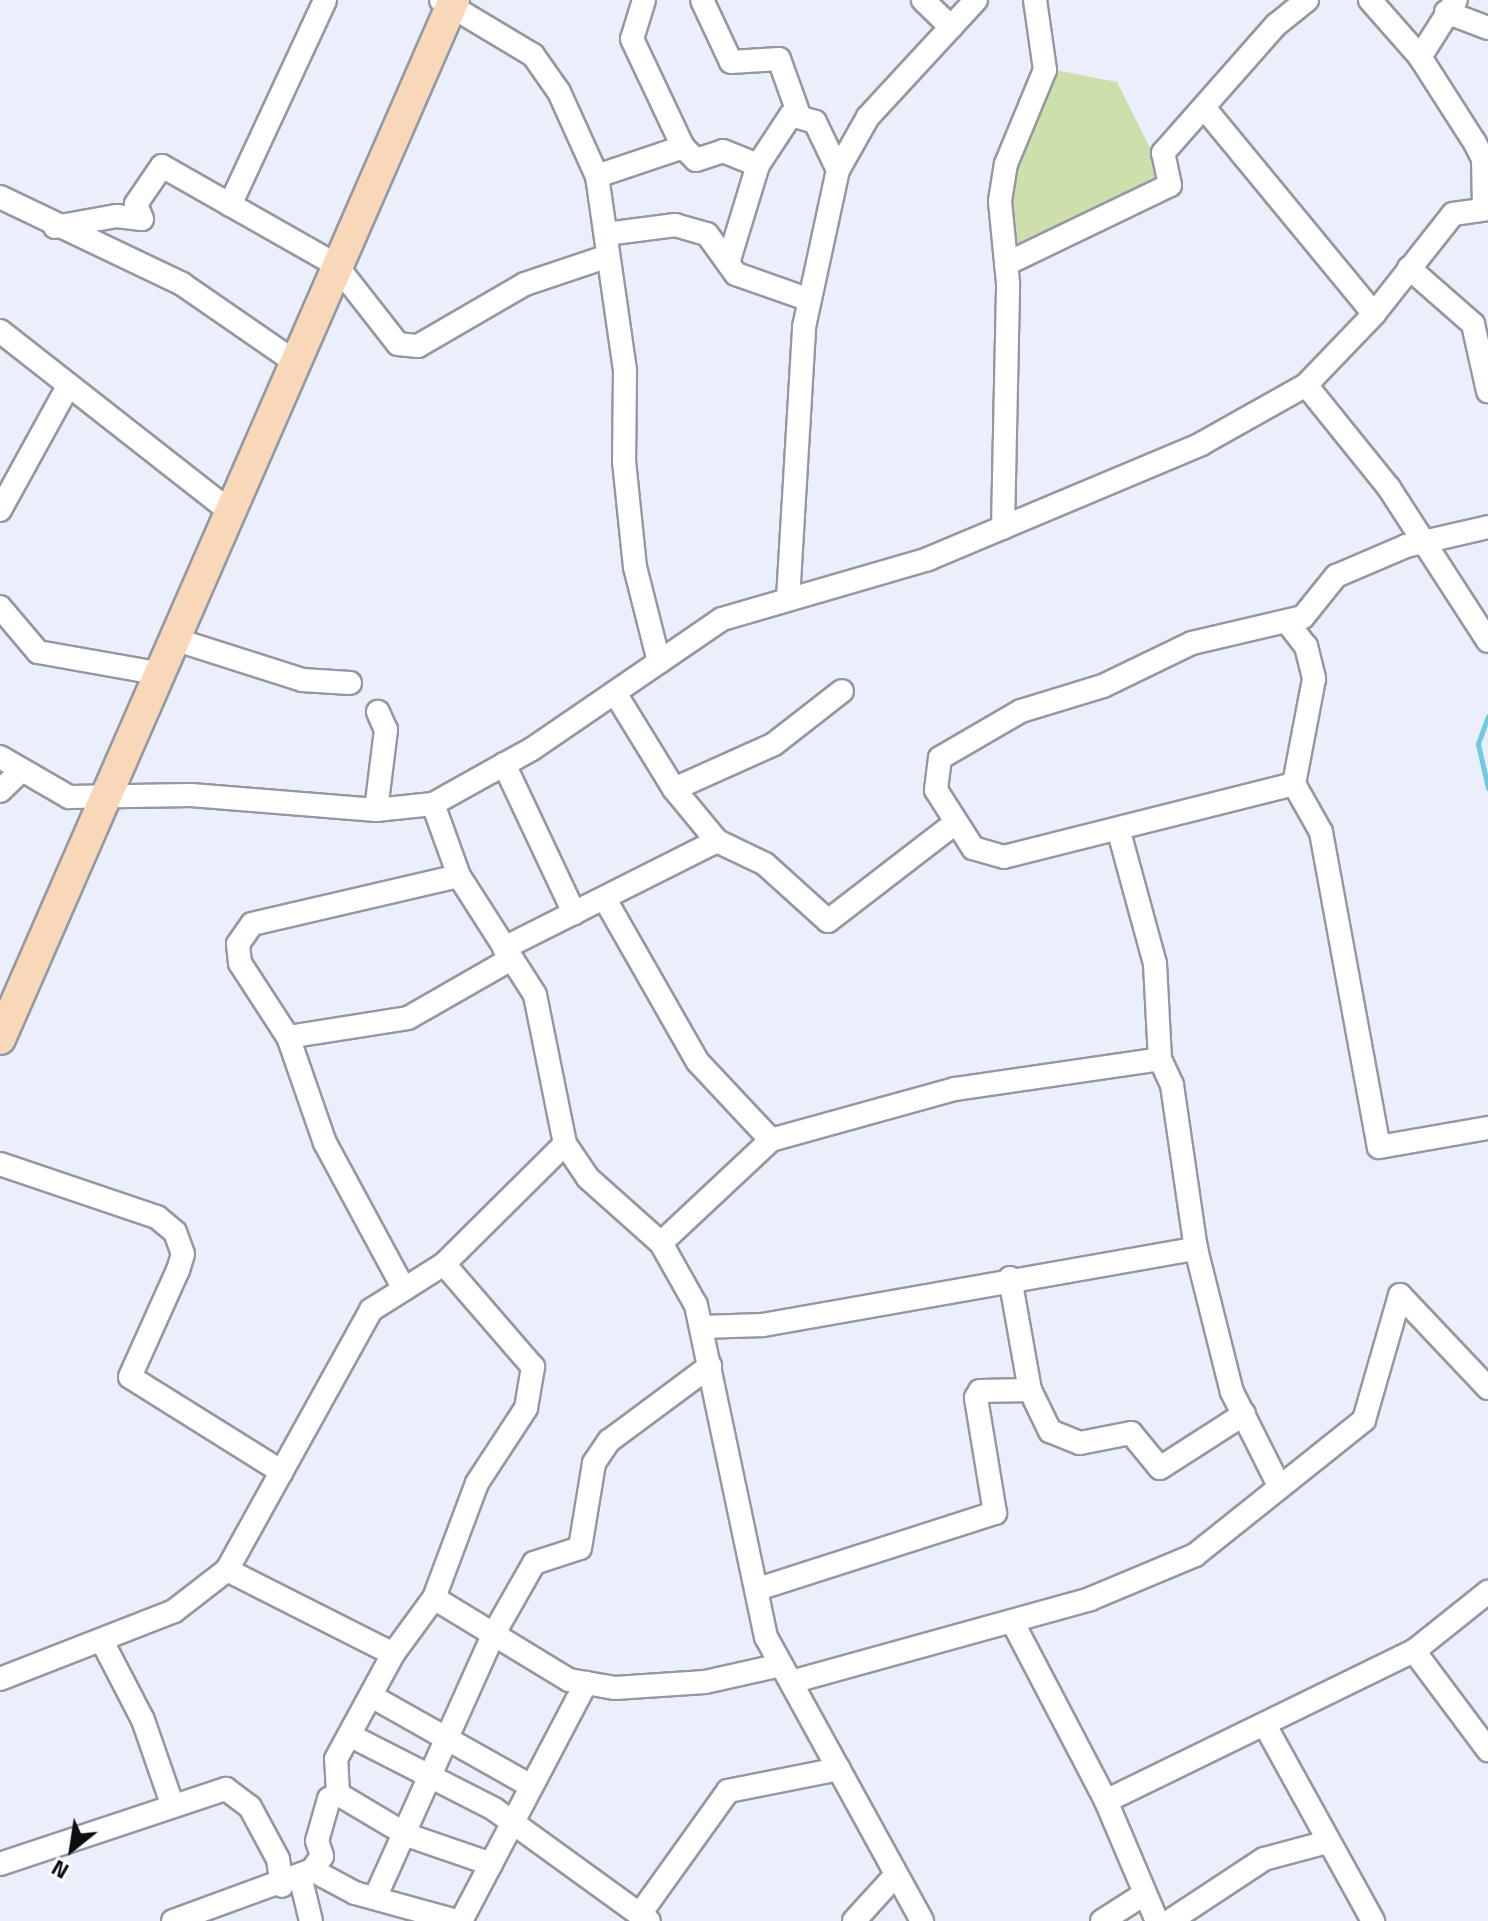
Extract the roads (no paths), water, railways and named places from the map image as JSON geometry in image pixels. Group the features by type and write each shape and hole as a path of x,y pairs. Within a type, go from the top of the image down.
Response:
{"main road":[{"path":"0,1039 109,800 232,513 292,360 449,2"}],"street":[{"path":"230,205 325,0"},
{"path":"644,0 632,39 683,147 696,160 723,151 758,165"},
{"path":"702,0 731,62 779,59 799,115"},
{"path":"923,0 951,27"},
{"path":"788,599 810,300 838,170 868,117 976,0"},
{"path":"1003,528 1006,264 1000,201 1006,164 1045,70 1035,0"},
{"path":"1006,264 1170,185 1163,153 1206,110 1276,25 1307,0"},
{"path":"0,757 69,797 109,800 191,795 376,810 433,804 504,764 615,693 722,619 928,559 1201,444 1306,385 1374,314 1453,214 1486,197 1483,159 1420,57 1370,0"},
{"path":"449,2 533,55 559,92 597,176 606,234 605,257 625,371 624,461 635,567 659,662"},
{"path":"1420,57 1451,6 1488,28"},
{"path":"1206,110 1374,314"},
{"path":"728,263 758,165 786,120 799,115 815,122 838,170"},
{"path":"597,176 683,147"},
{"path":"55,227 117,216 142,219 136,204 162,166 336,265 398,344 418,346 525,284 605,257"},
{"path":"4,205 182,284 292,360"},
{"path":"606,234 675,225 707,234 728,263 747,279 810,300"},
{"path":"1409,268 1473,324 1488,391"},
{"path":"0,331 67,388 232,513"},
{"path":"1306,385 1423,541 1488,641"},
{"path":"0,510 67,388"},
{"path":"1294,784 1119,832 1004,857 973,848 954,824 934,771 940,758 970,736 1192,643 1303,617 1336,576 1423,541 1488,527"},
{"path":"0,607 38,652 163,674"},
{"path":"1287,622 1306,646 1314,679 1294,784 1321,832 1379,1147 1488,1128"},
{"path":"177,640 302,680 350,683"},
{"path":"674,789 774,744 842,691"},
{"path":"615,693 674,789 717,841 765,864 828,921 954,824"},
{"path":"376,810 386,730 378,712"},
{"path":"504,764 574,913"},
{"path":"0,791 21,771"},
{"path":"433,804 459,876 535,995 547,1034 565,1144 588,1178 661,1243 701,1327 710,1366 719,1439 758,1589 766,1637 839,1769 893,1878 922,1921"},
{"path":"1119,832 1155,964 1160,1059 1172,1085 1196,1249 1244,1414 1278,1484"},
{"path":"288,1037 408,1018 574,913 606,901 717,841"},
{"path":"404,1289 325,1143 288,1037 240,963 240,932 343,908 425,878 459,876"},
{"path":"606,901 698,1062 771,1140"},
{"path":"661,1243 771,1140 955,1089 1160,1059"},
{"path":"0,1679 174,1611 227,1570 282,1472 351,1337 371,1310 444,1264 565,1144"},
{"path":"0,1164 157,1217 175,1232 183,1254 130,1377 282,1472"},
{"path":"701,1327 763,1325 1010,1278 1196,1249"},
{"path":"444,1264 533,1367 534,1384 477,1483 434,1598 393,1654 332,1776 338,1794 407,1835 491,1864"},
{"path":"1010,1278 1030,1390 1050,1431 1080,1443 1131,1433 1160,1468 1244,1414"},
{"path":"434,1598 493,1635 586,1683 705,1682 788,1673 1013,1623 1195,1555 1278,1484 1364,1420 1400,1295 1487,1389"},
{"path":"375,1898 407,1835 493,1635 534,1563 580,1548 585,1487 609,1441 710,1366"},
{"path":"758,1589 995,1513 976,1398 980,1391 1030,1390"},
{"path":"227,1570 393,1654"},
{"path":"1106,1801 1266,1727 1414,1651 1488,1592"},
{"path":"1013,1623 1106,1801 1141,1896 1157,1921"},
{"path":"102,1641 143,1720 171,1801"},
{"path":"1414,1651 1488,1750"},
{"path":"0,1864 171,1801 226,1789 250,1807 278,1859 298,1877 459,1921 586,1683"},
{"path":"373,1697 531,1786"},
{"path":"1266,1727 1373,1921"},
{"path":"351,1736 433,1775 512,1821 644,1917 728,1791 839,1769"},
{"path":"173,1921 298,1877 322,1856 317,1841 329,1799 338,1794"},
{"path":"1170,1921 1264,1859 1327,1842"},
{"path":"298,1877 311,1921"},
{"path":"854,1921 893,1878"},
{"path":"1102,1921 1141,1896"}],"waterway":[{"path":"1488,716 1478,744 1488,788"}]}
